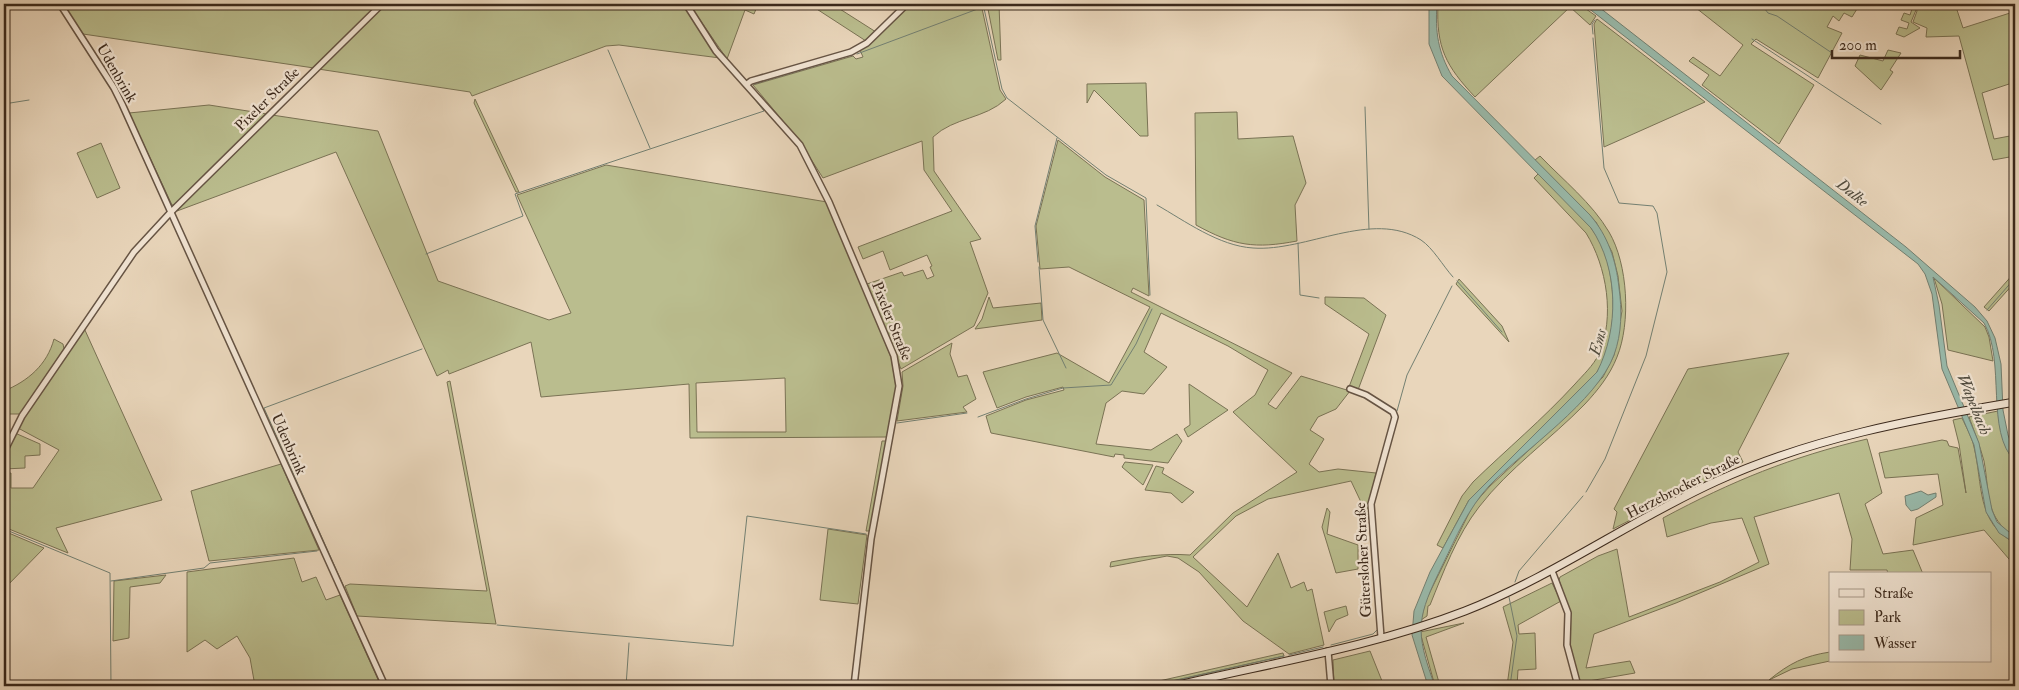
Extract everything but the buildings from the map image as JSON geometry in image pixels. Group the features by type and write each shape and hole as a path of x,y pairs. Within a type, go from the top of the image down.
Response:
{"main road":[{"name":"Herzebrocker Straße","path":"1407,630 1464,611 1552,571 1662,509 1747,468 1826,441 1952,413 2015,402"},
{"name":"Gütersloher Straße","path":"1174,686 1328,651 1407,630"}],"street":[{"name":"Udenbrink","path":"60,4 114,88 385,686"},
{"name":"Pixeler Straße","path":"170,213 382,4"},
{"name":"Pixeler Straße","path":"686,4 716,50 797,140 818,178 894,356 898,372 899,386 871,539 854,686"},
{"path":"747,84 751,81 851,52 866,43 907,4"},
{"path":"4,452 22,416 128,260 170,213"},
{"name":"Gütersloher Straße","path":"1350,389 1366,395 1393,412 1395,418 1371,504 1381,638"},
{"path":"1552,571 1568,613 1567,645 1578,686"},
{"path":"1328,651 1331,686"}],"green space":[{"path":"63,4 379,4 314,68 83,34"},
{"path":"385,4 683,4 720,58 619,45 606,46 472,96 470,92 318,69"},
{"path":"689,4 758,4 754,14 745,10 727,59"},
{"path":"809,4 832,4 876,32 866,41"},
{"path":"910,4 981,4 1000,90 1006,99 989,111 950,125 933,137 934,171 981,239 970,242 988,293 974,326 901,369 867,284 902,272 904,276 923,270 927,279 934,276 930,267 932,266 927,255 890,270 883,251 863,259 858,247 952,211 924,170 922,141 823,178 798,139 753,85 853,56 856,59 863,57 860,50 869,44"},
{"path":"987,4 999,4 1001,60 998,60"},
{"path":"1438,4 1579,4 1596,16 1590,25 1570,7 1475,97 1450,66 1441,45"},
{"path":"1691,4 1860,4 1852,17 1844,13 1839,21 1833,16 1827,27 1842,33 1818,78 1756,39 1751,44 1814,85 1779,144 1702,85 1709,75 1689,61 1693,57 1720,76 1743,45"},
{"path":"1898,4 1914,5 1916,10 1911,22 1920,28 1904,37 1896,34 1899,27 1907,29 1909,23 1901,20 1904,13 1910,15 1912,9"},
{"path":"1915,4 1955,4 1963,28 2010,13 2015,28 2015,82 1982,93 1994,139 2015,135 2015,156 1993,160 1959,36 1926,37 1927,28 1913,22 1917,11"},
{"path":"1597,19 1705,102 1604,147 1594,24"},
{"path":"1888,50 1901,53 1890,70 1893,72 1881,90 1855,66 1860,55 1883,61"},
{"path":"1146,83 1148,136 1140,136 1094,90 1087,103 1087,84"},
{"path":"475,99 519,192 516,192 474,103"},
{"path":"209,105 267,114 175,205 172,205 129,113"},
{"path":"1237,112 1238,139 1293,136 1306,183 1295,205 1297,241 1269,245 1245,244 1222,237 1196,225 1195,113"},
{"path":"272,115 378,131 438,281 549,320 571,313 517,195 606,165 827,202 891,357 896,387 888,437 690,438 689,384 541,397 531,342 449,374 448,370 437,376 336,152 177,211","holes":["785,378 786,432 697,432 696,383"]},
{"path":"1058,140 1105,177 1144,200 1149,296 1133,288 1131,292 1292,373 1268,404 1276,409 1301,376 1350,391 1336,409 1318,417 1310,430 1324,439 1309,464 1319,472 1338,469 1376,473 1369,505 1369,519 1351,481 1268,499 1236,516 1193,557 1247,607 1278,553 1291,588 1304,582 1307,591 1312,589 1324,645 1289,654 1243,621 1199,572 1178,558 1167,556 1110,567 1111,562 1131,559 1160,555 1190,555 1233,513 1297,472 1233,412 1255,395 1268,370 1228,346 1161,313 1144,352 1167,367 1144,394 1122,391 1106,403 1096,444 1151,450 1177,434 1182,441 1168,463 1124,458 1124,455 1115,454 1114,457 991,433 986,416 1026,400 1064,390 1063,387 1026,397 997,408 983,372 1057,353 1109,383 1150,307 1069,267 1040,269 1036,226"},
{"path":"101,143 120,188 97,198 77,153"},
{"path":"1540,156 1594,211 1609,232 1615,245 1624,277 1626,311 1621,343 1611,370 1590,399 1503,479 1471,518 1451,554 1428,606 1427,616 1421,620 1425,602 1473,505 1490,486 1553,428 1603,377 1614,355 1622,311 1618,276 1612,252 1596,222 1535,160"},
{"path":"1538,174 1583,218 1596,235 1602,247 1610,276 1613,308 1607,351 1597,372 1469,500 1443,548 1437,545 1462,496 1473,482 1585,374 1597,358 1604,340 1607,324 1606,292 1604,276 1599,261 1586,233 1534,178"},
{"path":"2015,272 2015,282 1989,311 1984,307"},
{"path":"1934,278 1985,327 1989,337 1993,361 1948,350 1942,304"},
{"path":"1459,279 1502,326 1509,342 1456,284"},
{"path":"989,297 993,308 1041,303 1042,320 975,329 982,319"},
{"path":"1325,297 1364,298 1386,315 1358,390 1349,387 1369,334 1325,304"},
{"path":"84,328 162,500 56,528 68,553 4,527 4,474 11,473 11,488 33,488 59,450 18,428 23,417"},
{"path":"54,339 63,344 64,349 20,414 4,414 4,391 29,377 35,371 47,357"},
{"path":"952,343 950,354 958,377 967,375 976,399 963,407 967,412 897,421 903,386 902,372"},
{"path":"1789,353 1738,452 1743,462 1613,529 1617,512 1614,509 1688,369"},
{"path":"450,381 496,624 357,616 345,586 350,584 487,591 447,382"},
{"path":"1189,384 1228,410 1188,437 1184,429 1190,425"},
{"path":"1998,411 2001,431 2007,450 2015,461 2015,537 2005,529 1993,513 1988,494 1984,461 1969,417"},
{"path":"1962,418 1973,443 1987,514 1993,525 2002,535 2015,543 2015,566 1984,530 1913,545 1916,518 1943,505 1938,474 1885,478 1879,453 1942,440 1947,441 1949,446 1958,448 1966,493 1959,444 1953,420"},
{"path":"15,433 40,444 40,455 25,456 25,468 4,469 4,456"},
{"path":"1867,439 1882,493 1865,504 1883,554 1913,550 1922,572 1850,570 1852,539 1839,493 1754,517 1769,564 1676,603 1594,634 1586,668 1630,661 1635,673 1583,682 1579,680 1569,645 1570,613 1559,580 1560,577 1598,556 1617,549 1629,617 1720,582 1759,562 1742,518 1711,523 1667,537 1663,518 1762,471"},
{"path":"882,441 887,441 870,531 866,531"},
{"path":"1125,462 1153,465 1143,485 1122,467"},
{"path":"281,464 319,550 209,561 191,491"},
{"path":"1156,466 1164,468 1162,473 1194,492 1182,503 1171,493 1145,490"},
{"path":"1327,508 1330,512 1327,534 1358,545 1358,569 1336,573 1322,527"},
{"path":"828,529 867,535 858,604 820,600"},
{"path":"4,531 44,548 4,589"},
{"path":"294,558 302,582 316,577 326,600 340,595 381,686 255,686 250,658 237,636 217,649 205,640 187,652 187,572"},
{"path":"166,575 160,583 130,587 129,638 113,641 114,581"},
{"path":"1552,583 1561,601 1518,625 1519,634 1535,633 1536,669 1518,670 1517,686 1507,686 1513,642 1503,607"},
{"path":"1346,606 1348,615 1336,620 1329,632 1324,612"},
{"path":"1464,623 1426,637 1440,686 1435,686 1420,632"},
{"path":"1370,651 1384,686 1334,686 1333,660"},
{"path":"1829,652 1829,661 1792,669 1769,680 1798,661"},
{"path":"1283,653 1284,656 1149,686 1137,686"}],"water":[{"path":"1429,4 1437,4 1439,42 1443,59 1452,76 1590,215 1602,231 1616,268 1621,313 1617,347 1605,372 1576,407 1489,486 1469,514 1434,582 1424,611 1421,637 1428,667 1435,686 1428,686 1412,635 1414,611 1430,572 1469,500 1597,372 1609,337 1613,299 1607,262 1591,228 1442,76 1429,44"},
{"path":"1583,4 1595,4 1906,247 1975,307 1987,321 1995,338 2001,364 2003,410 2008,435 2015,453 2015,461 2006,448 2001,433 1994,357 1984,323 1933,277 1939,305 1947,366 1979,443 1992,510 1997,522 2015,537 2015,543 1999,533 1986,512 1974,445 1942,369 1932,294 1925,274 1918,264"},
{"path":"1921,491 1928,495 1936,493 1936,497 1918,509 1911,511 1906,505 1905,496"}],"waterway":[{"path":"983,4 1002,89 1007,98 1106,175 1146,198 1150,295"},
{"path":"1606,8 1607,4"},
{"path":"1761,4 1768,13 1777,16 1832,53"},
{"path":"857,54 983,7"},
{"path":"1593,34 1592,24 1595,20"},
{"path":"1586,492 1605,459 1646,356 1667,272 1657,213 1653,206 1619,203 1604,168 1593,38"},
{"path":"1752,39 1881,124"},
{"path":"608,50 650,148"},
{"path":"754,84 852,55"},
{"path":"426,254 523,216 515,194 764,111 748,91"},
{"path":"4,104 29,100"},
{"path":"1365,107 1369,229"},
{"path":"1038,262 1035,226 1057,138"},
{"path":"2013,192 2015,197"},
{"path":"1157,205 1215,238 1228,243 1253,248 1273,248 1360,230 1382,229 1402,232 1425,243 1453,277"},
{"path":"1298,243 1300,295 1319,298"},
{"path":"1039,267 1043,320 1066,368"},
{"path":"1987,310 2015,278"},
{"path":"1457,281 1502,332"},
{"path":"1397,411 1407,375 1452,286"},
{"path":"978,417 1026,399 1063,388 1111,385 1136,344 1152,309"},
{"path":"344,587 264,408 422,349"},
{"path":"897,423 967,413"},
{"path":"1515,582 1519,571 1583,496"},
{"path":"497,625 733,646 747,516 866,534"},
{"path":"4,529 110,573 111,686"},
{"path":"111,581 204,568 210,563 317,551"},
{"path":"1509,597 1517,636 1510,686"},
{"path":"1331,645 1373,634 1377,630"},
{"path":"626,686 629,643"},
{"path":"1289,655 1323,647"},
{"path":"1151,686 1284,656"}],"water label":[{"name":"Dalke","path":"1853,192"},
{"name":"Ems","path":"1597,342"},
{"name":"Wapelbach","path":"1975,404"}]}
